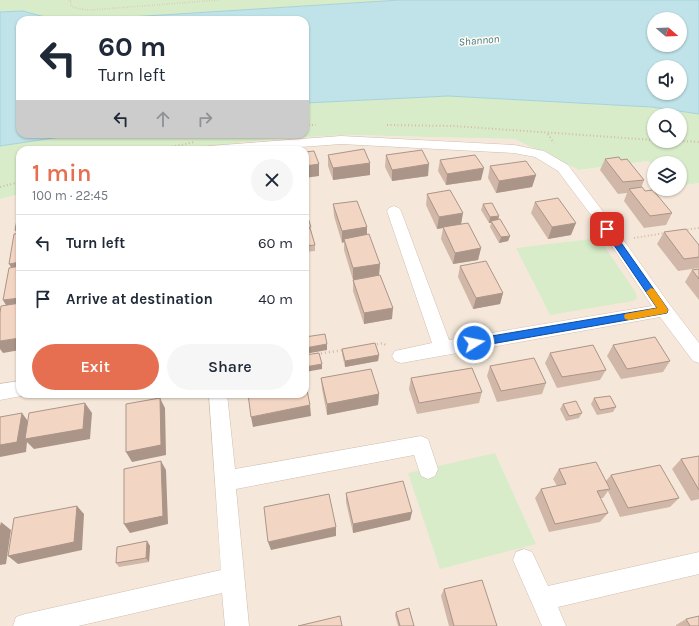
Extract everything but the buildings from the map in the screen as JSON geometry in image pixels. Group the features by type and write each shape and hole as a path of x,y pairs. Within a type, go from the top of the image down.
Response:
{"street":[{"path":"262,146 341,140 514,149 539,154 563,168 664,310 699,356"},
{"path":"394,210 443,348"},
{"path":"401,356 664,310"},
{"path":"0,392 16,390"},
{"path":"218,398 237,626"},
{"path":"225,481 421,445 428,469"},
{"path":"524,560 554,626"},
{"path":"542,599 699,563"},
{"path":"25,626 233,580"}],"path":[{"path":"68,0 71,1 71,6 79,9 91,10 220,0"},
{"path":"309,125 323,125"},
{"path":"385,125 454,126 647,140"},
{"path":"687,141 699,142"},
{"path":"0,187 16,183"},
{"path":"676,231 699,228"},
{"path":"616,241 669,232"},
{"path":"367,346 383,343 401,356"},
{"path":"313,355 352,348"}],"shaded area":[{"path":"347,135 514,139 579,170 647,161 647,196 687,196 687,185 699,183 699,626 0,626 0,199 16,195 16,398 309,398 309,146 211,146 274,139"}],"green space":[{"path":"0,0 400,0 146,16 41,16 23,11 0,12"},
{"path":"448,96 659,108 647,108 647,148 687,148 687,112 699,114 699,183 687,185 687,156 647,156 647,161 579,170 514,139 347,135 309,137 309,103"},
{"path":"53,138 292,138 211,146 16,146 16,195 0,199 0,146"},
{"path":"599,238 636,293 637,298 633,301 550,315 516,248"},
{"path":"495,453 536,544 440,569 408,473"}],"water":[{"name":"Shannon","path":"400,0 699,0 699,114 687,112 687,108 448,96 309,103 309,16 146,16"},
{"path":"23,11 41,16 16,16 16,138 53,138 0,146 0,12"}],"slow traffic":[{"path":"629,316 664,310 651,292"}],"route":[{"path":"474,343 664,310 607,229"}]}
